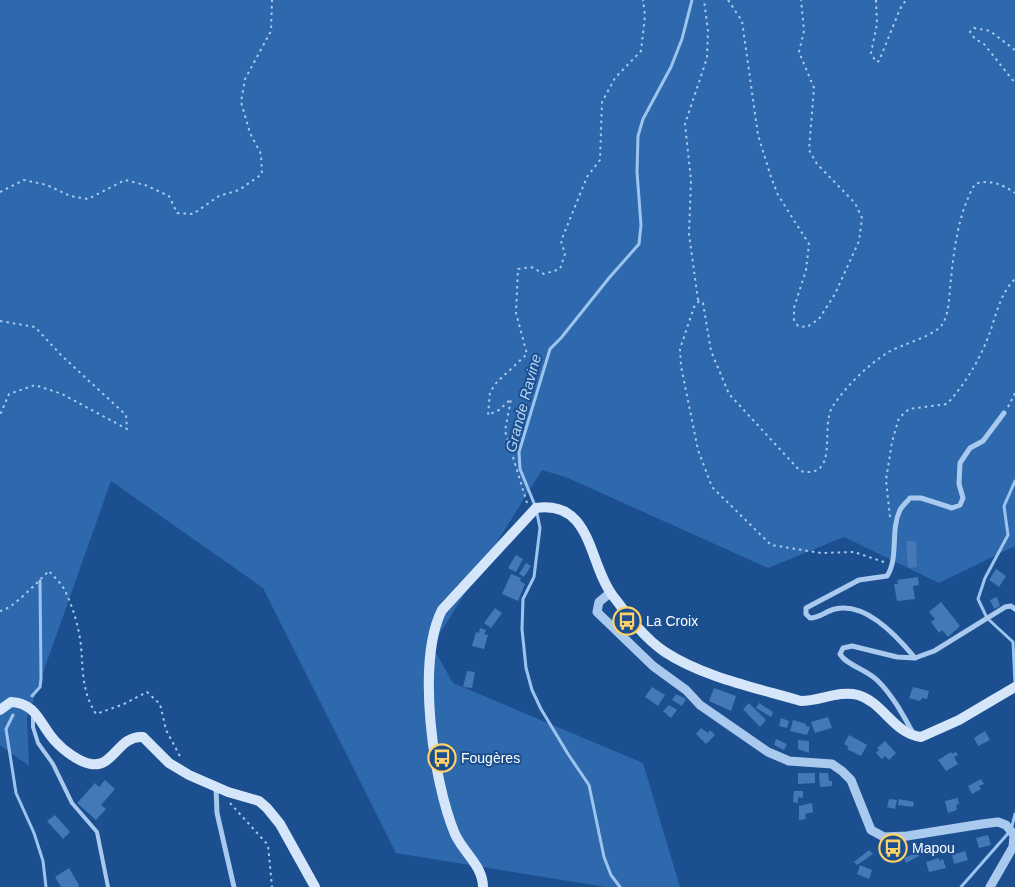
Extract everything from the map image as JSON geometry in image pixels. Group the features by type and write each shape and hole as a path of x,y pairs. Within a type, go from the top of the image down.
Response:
{"main road":[{"path":"483,887 474,862 456,836 443,801 434,746 429,688 432,638 434,625 442,610 536,508 549,506 559,508 571,516 584,530 610,593 650,640 665,652 697,668 801,701 811,701 847,693 860,696 874,704 903,732 914,736 930,734 1015,688"},
{"path":"0,710 11,702 20,702 34,711 55,742 72,755 90,764 98,764 107,760 127,740 144,737 169,763 189,776 220,789 259,801 280,824 315,887"}],"street":[{"path":"915,658 887,627 861,611 836,609 816,618 810,618 806,614 806,608 859,580 886,576 891,564 894,536 900,510 910,498 921,498 952,508 960,504 963,498 959,484 960,463 970,448 983,441 1004,413"},
{"path":"610,593 599,602 597,612 654,666 686,690 700,706 774,756 788,761 832,764 842,771 851,780 871,830 877,835 884,837 907,836 998,822 1006,825 1014,835 1013,847 990,887"},
{"path":"914,736 897,705 878,680 862,668 843,659 840,654 843,648 852,646 897,657 915,658 934,651 1005,607 1011,606 1015,609"},
{"path":"220,789 218,813 234,887"}],"lane":[{"path":"34,711 33,727 38,743 53,764 72,803 98,832 108,887"}],"path":[{"path":"0,192 24,180 47,186 70,196 88,199 125,180 145,185 168,196 177,213 192,214 220,196 239,190 262,174 261,154 250,133 241,102 245,79 271,31 272,0"},
{"path":"530,513 505,430 511,398 498,410 488,415 490,392 497,382 527,354 516,314 518,270 531,267 544,274 560,269 565,254 561,241 587,177 600,160 602,102 616,78 641,51 645,16 643,0"},
{"path":"704,0 708,31 708,58 685,124 691,180 690,234 699,301 703,303 707,318 711,351 729,394 800,471 810,473 820,468 826,459 827,424 832,407 865,370 887,353 907,342 937,331 942,325 947,316 953,257 966,198 975,184 986,180 1003,185 1015,192"},
{"path":"728,0 742,21 758,135 771,178 778,196 809,244 806,270 794,308 794,320 798,326 808,327 819,319 835,294 859,241 862,218 855,203 817,164 809,150 814,88 799,52 804,31 801,0"},
{"path":"876,0 877,24 871,53 876,62 880,61 900,9 906,0"},
{"path":"1015,50 990,31 974,28 970,32 975,39 984,44 1015,83"},
{"path":"891,526 886,480 892,442 899,418 909,410 947,404 965,384 988,336 999,303 1015,279"},
{"path":"699,301 694,306 680,349 681,366 698,450 712,487 771,545 821,553 854,552 891,564"},
{"path":"0,321 35,327 61,355 126,415 127,429 62,394 35,385 9,394 0,415"},
{"path":"1004,413 1015,394"},
{"path":"0,612 10,610 27,590 49,572 64,588 75,620 81,645 82,676 87,699 96,714 124,704 147,692 160,704 166,730 181,758"},
{"path":"220,789 232,806 268,845 272,887"}],"shaded area":[{"path":"0,0 1015,0 1015,546 939,583 844,537 768,568 568,478 542,470 432,646 453,683 643,763 680,887 606,887 396,853 263,588 111,481 27,718 29,766 0,745"}],"building":[{"path":"906,541 916,541 917,567 908,568"},
{"path":"516,555 523,559 516,572 508,568"},
{"path":"526,563 531,566 524,577 519,574"},
{"path":"996,569 1006,576 999,587 989,580"},
{"path":"511,574 521,578 520,581 525,584 518,601 502,594"},
{"path":"918,577 919,585 913,586 915,599 897,601 894,584 898,584 897,580"},
{"path":"997,597 1000,606 994,609 990,600"},
{"path":"941,602 960,626 948,637 942,630 939,633 931,622 935,619 929,612"},
{"path":"495,608 502,613 491,628 484,623"},
{"path":"480,628 486,630 484,634 488,635 484,649 472,646 476,632 479,633"},
{"path":"467,671 475,672 472,688 463,687"},
{"path":"652,687 665,695 658,706 645,697"},
{"path":"913,687 929,691 927,699 922,698 920,701 909,698"},
{"path":"714,688 736,696 731,711 709,701"},
{"path":"676,694 686,699 682,706 672,700"},
{"path":"749,703 766,720 760,727 743,709"},
{"path":"759,703 773,712 771,717 756,708"},
{"path":"669,705 677,710 671,718 663,711"},
{"path":"828,717 832,728 815,733 811,722"},
{"path":"781,718 789,721 787,728 779,726"},
{"path":"793,720 810,727 807,735 790,731"},
{"path":"701,728 708,733 710,730 715,735 706,744 696,734"},
{"path":"985,731 990,740 978,746 974,738"},
{"path":"849,735 867,745 861,756 847,749 849,747 844,744"},
{"path":"776,739 787,744 784,750 774,745"},
{"path":"798,740 809,741 809,753 798,749"},
{"path":"885,741 896,753 889,760 885,756 882,759 876,753 879,750 877,748"},
{"path":"951,752 952,754 956,752 958,755 954,757 958,764 946,771 938,760"},
{"path":"798,773 815,773 815,783 798,784"},
{"path":"819,773 828,773 832,786 820,787"},
{"path":"981,779 984,784 979,786 981,789 972,794 968,786"},
{"path":"105,780 115,789 101,805 106,809 96,820 77,803 95,783 99,787"},
{"path":"794,791 803,791 803,798 798,797 798,803 793,802"},
{"path":"958,798 957,810 948,813 945,801"},
{"path":"889,799 897,800 895,809 887,807"},
{"path":"899,799 914,802 913,807 898,805"},
{"path":"812,803 813,812 805,814 806,819 799,820 799,806"},
{"path":"55,815 70,832 63,839 47,821"},
{"path":"988,835 991,845 979,848 976,838"},
{"path":"869,850 873,854 857,865 854,862"},
{"path":"965,851 968,860 954,864 952,855"},
{"path":"917,852 919,856 906,863 904,858"},
{"path":"939,858 939,861 943,859 946,868 929,872 926,862"},
{"path":"860,865 872,870 869,879 857,874"},
{"path":"69,868 79,885 78,887 61,887 55,877"}],"waterway":[{"name":"Grande Ravine","path":"620,887 611,875 604,857 589,785 541,709 532,690 526,668 522,629 523,599 534,577 540,528 536,508 520,469 519,452 550,349 639,244 641,225 637,172 638,136 643,119 671,67 682,39 692,0"},
{"path":"1015,481 1004,506 1008,535 985,578 978,599 987,618 1013,642 1015,685"},
{"path":"32,696 40,687 41,679 40,581"},
{"path":"13,715 6,729 16,793 34,833 43,861 46,887"},
{"path":"961,887 1011,830 1015,814"}],"place":[{"name":"La Croix","path":"627,621"},
{"name":"Fougères","path":"442,758"},
{"name":"Mapou","path":"893,848"}]}
